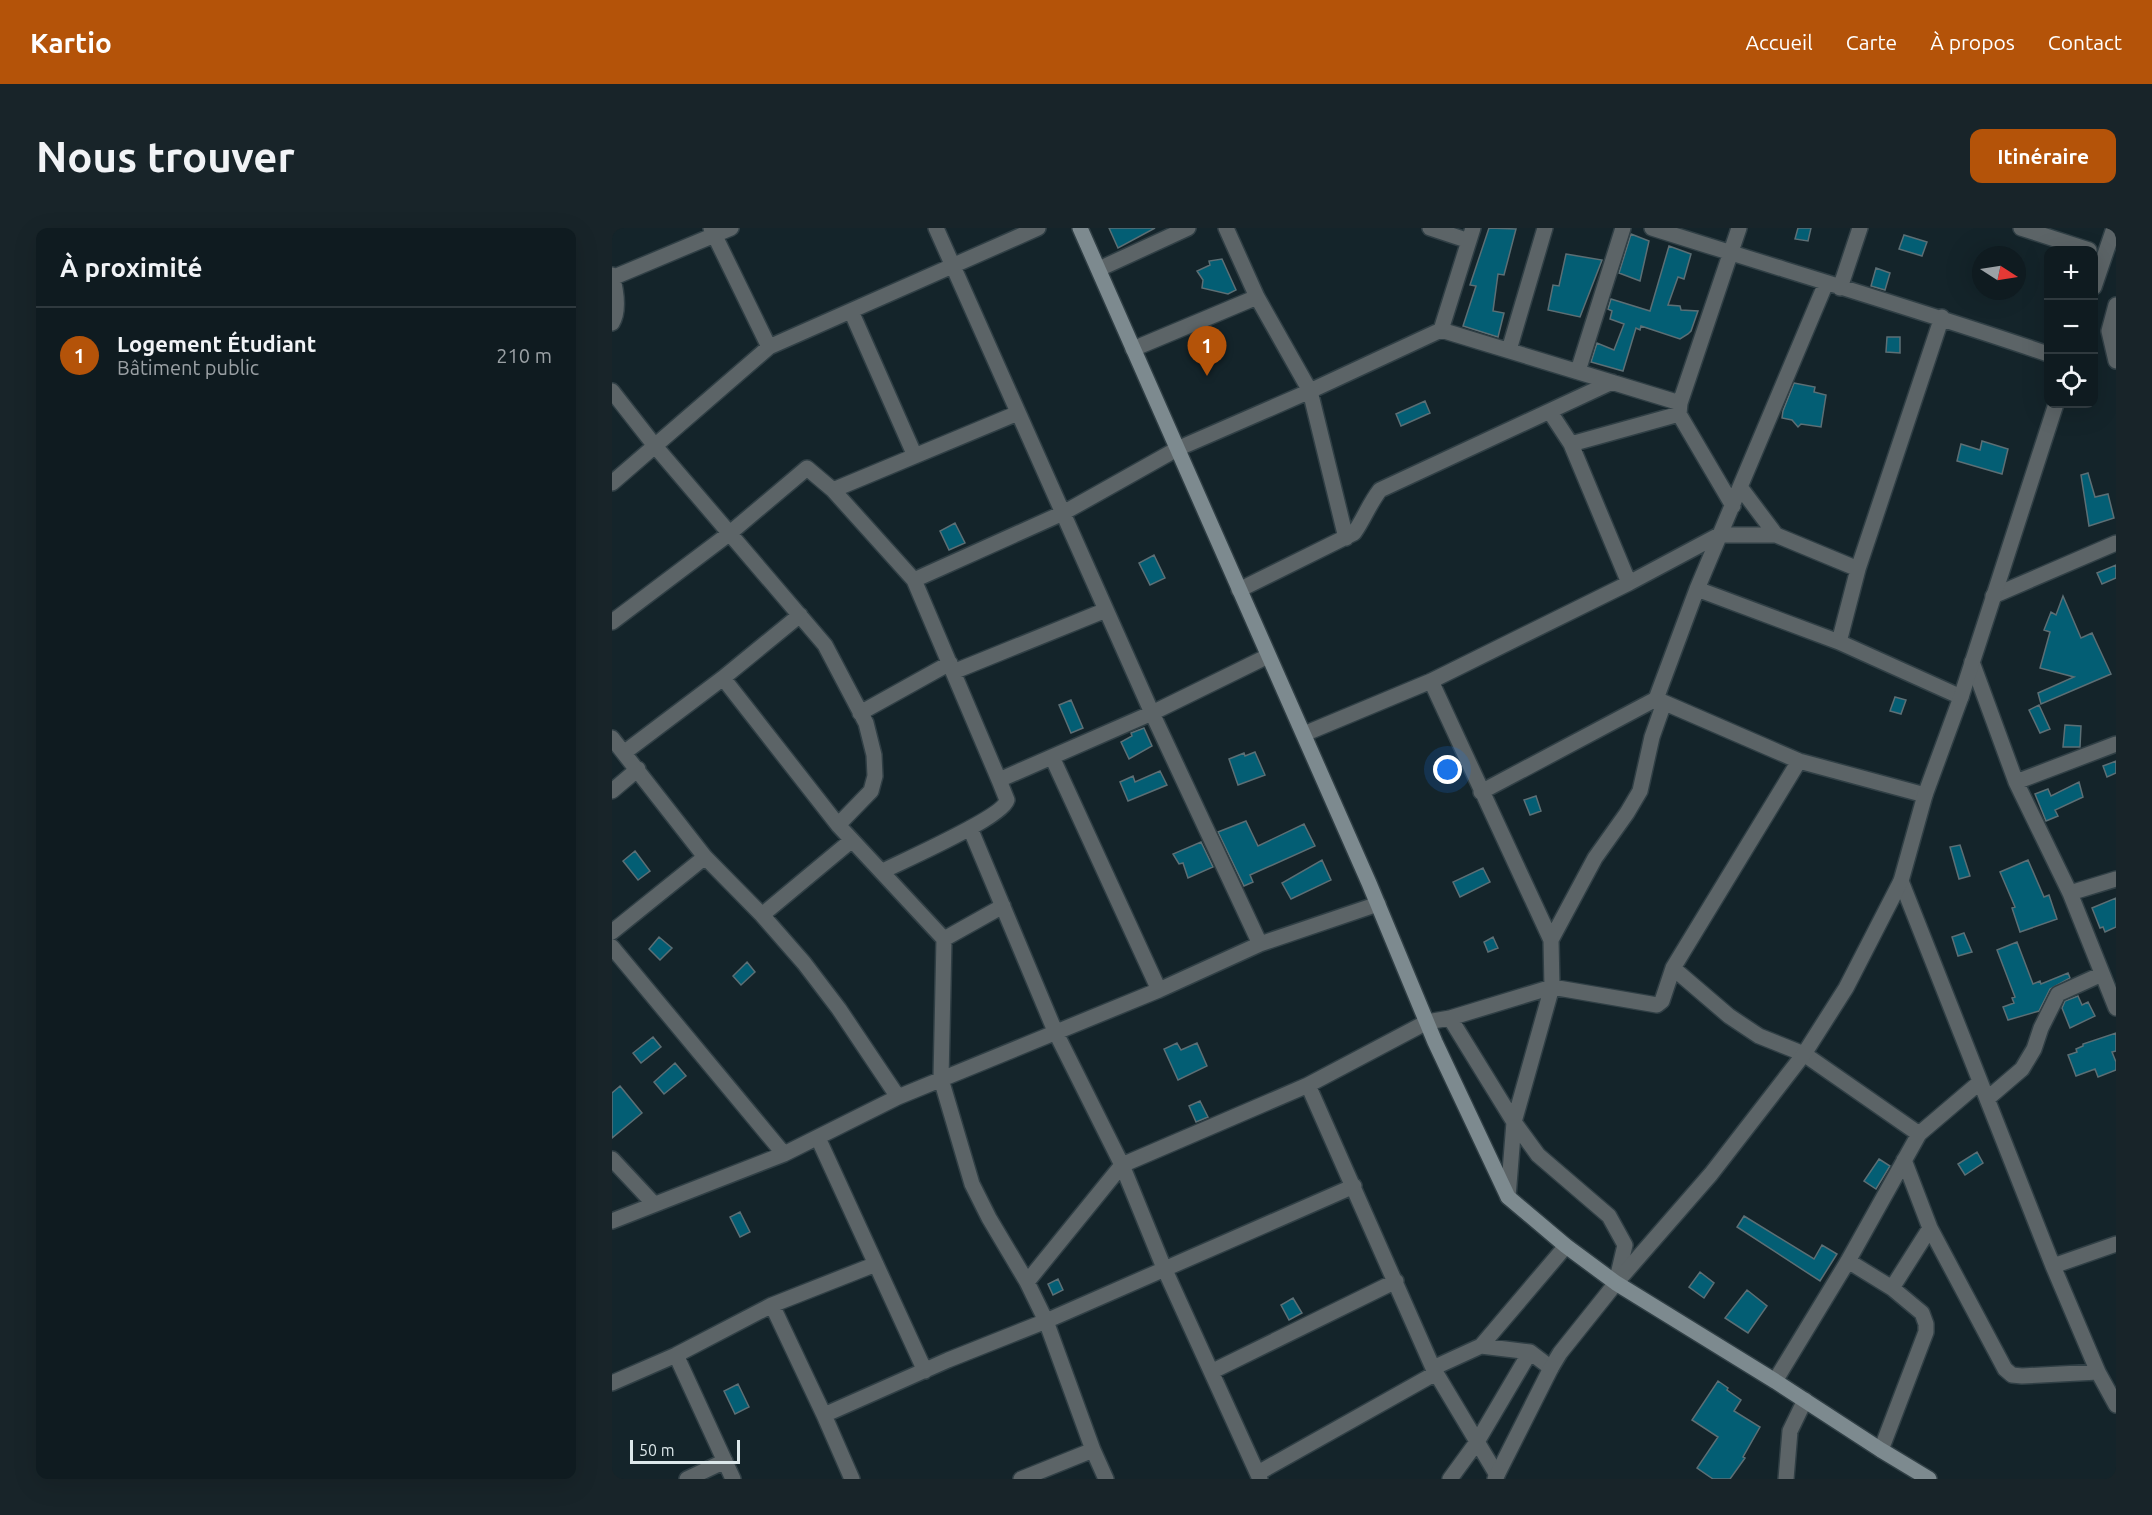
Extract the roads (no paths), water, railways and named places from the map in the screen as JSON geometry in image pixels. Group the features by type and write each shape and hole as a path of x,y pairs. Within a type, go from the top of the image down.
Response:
{"main road":[{"path":"1080,228 1304,734 1427,1022 1508,1197 1566,1246 1616,1283 1929,1479"}],"street":[{"path":"612,323 616,317 617,306 612,277 712,232 731,228"},
{"path":"936,228 1152,712 1260,944"},
{"path":"612,483 769,347 1038,228"},
{"path":"1099,269 1188,228"},
{"path":"1226,228 1257,297 1310,391 1346,538"},
{"path":"1430,228 1471,234 1441,330"},
{"path":"1509,350 1545,228"},
{"path":"1578,371 1623,228"},
{"path":"1652,228 1833,286 1942,317 2044,352"},
{"path":"1679,408 1739,228"},
{"path":"1551,940 1595,858 1640,791 1660,701 1697,589 1740,487 1860,228"},
{"path":"2021,228 2075,246"},
{"path":"2098,250 2114,228"},
{"path":"712,232 769,347"},
{"path":"1132,349 1257,297"},
{"path":"2116,305 2109,331 2116,361"},
{"path":"851,311 915,456"},
{"path":"1839,642 1857,569 1942,317"},
{"path":"914,580 1063,513 1177,449 1441,330 1612,382 1679,408 1732,506"},
{"path":"1239,590 1354,533 1365,519 1369,504 1380,490 1612,382"},
{"path":"612,391 655,446 825,645 866,723 874,755 875,776 871,791 838,825"},
{"path":"1571,444 1679,408"},
{"path":"1496,1477 1560,1353 1616,1283 1711,1174 1804,1054 1846,988 1901,881 1925,795 1972,662 2055,408"},
{"path":"1550,412 1571,444 1629,583"},
{"path":"833,490 1018,413"},
{"path":"612,622 730,533 805,469 810,470 833,490 914,580 1008,800 1007,804 970,828 883,871"},
{"path":"1740,487 1776,535"},
{"path":"1304,734 1431,681 1629,583 1719,535 1776,535 1857,569"},
{"path":"1993,596 2116,543"},
{"path":"1697,589 1839,642 1960,697"},
{"path":"860,713 952,668 1106,610"},
{"path":"625,752 723,678 800,615"},
{"path":"999,780 1152,712 1268,656"},
{"path":"1972,662 2016,782 2070,893 2116,1008"},
{"path":"723,678 838,825 944,939 941,1079 972,1184 989,1218 1027,1282 1046,1322 1106,1479"},
{"path":"1431,681 1551,940 1552,987 1514,1122 1508,1197"},
{"path":"1660,701 1799,761 1925,795"},
{"path":"1481,792 1660,701"},
{"path":"612,738 705,857 762,915 804,963 839,1009 898,1096"},
{"path":"2016,782 2116,744"},
{"path":"1052,757 1159,990"},
{"path":"1027,1282 1122,1165 1308,1085 1427,1022 1450,1018 1552,987 1657,1005 1662,1001 1673,968 1799,761"},
{"path":"612,791 638,769"},
{"path":"970,828 1055,1031 1122,1165 1164,1268 1259,1476 1435,1370 1480,1346 1566,1246"},
{"path":"762,915 852,840"},
{"path":"612,932 705,857"},
{"path":"2070,893 2116,879"},
{"path":"1901,881 2053,1266 2098,1372 2116,1405"},
{"path":"613,1222 784,1154 898,1096 1159,990 1260,944 1378,904"},
{"path":"944,939 1003,906"},
{"path":"612,947 784,1154"},
{"path":"1673,968 1729,1016 1759,1036 1804,1054 1919,1134"},
{"path":"1987,1099 2022,1069 2034,1049 2041,1028 2058,994 2102,974"},
{"path":"1450,1018 1514,1122 1538,1155 1609,1216 1625,1245 1616,1283"},
{"path":"1775,1381 1848,1261 1919,1134 1980,1082"},
{"path":"1308,1085 1435,1370 1496,1477"},
{"path":"819,1137 925,1371"},
{"path":"612,1159 654,1204"},
{"path":"1904,1160 1930,1228 2005,1370 2012,1375 2022,1376 2098,1372"},
{"path":"824,1415 1046,1322 1354,1186"},
{"path":"1892,1288 1930,1228"},
{"path":"2053,1266 2116,1244"},
{"path":"1848,1261 1892,1288 1922,1313 1926,1324 1926,1332 1881,1450"},
{"path":"612,1383 676,1355 772,1305 876,1264"},
{"path":"1213,1371 1396,1281"},
{"path":"772,1305 852,1479"},
{"path":"1480,1346 1530,1352 1551,1368"},
{"path":"1450,1479 1477,1442 1530,1352"},
{"path":"676,1355 734,1479"},
{"path":"1786,1479 1790,1431 1805,1400"},
{"path":"1022,1479 1094,1450"},
{"path":"687,1479 725,1461"}],"place":[{"name":"Logement Étudiant","path":"1207,376"}]}
